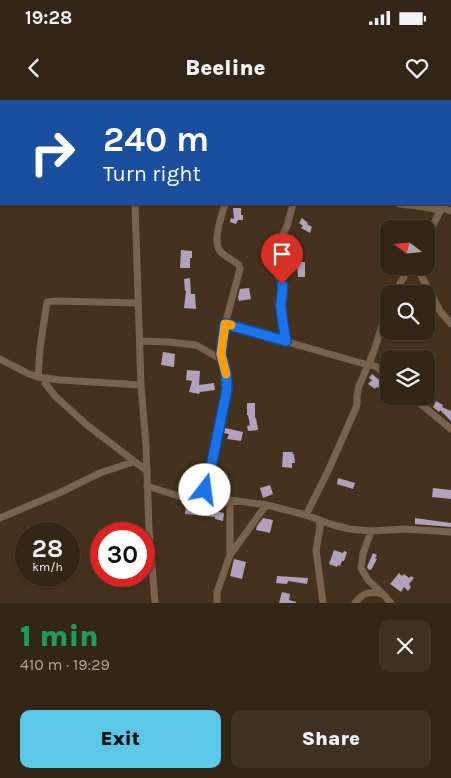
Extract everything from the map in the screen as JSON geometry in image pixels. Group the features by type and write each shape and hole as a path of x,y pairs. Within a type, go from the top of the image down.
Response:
{"street":[{"path":"135,205 141,385 155,603"},
{"path":"201,500 210,472 227,389 226,372 221,359 222,344 225,324 240,269 219,249 217,244 217,236 225,205"},
{"path":"286,341 281,308 283,290 275,264 274,253 293,205"},
{"path":"408,205 442,207 451,211"},
{"path":"435,221 442,207"},
{"path":"421,275 440,311 451,324"},
{"path":"38,377 47,302 138,303"},
{"path":"225,324 369,364 380,370"},
{"path":"306,515 355,410 359,386 380,332"},
{"path":"140,341 196,345 221,359"},
{"path":"0,359 38,377 141,385"},
{"path":"48,378 45,383 55,396 87,425 147,471"},
{"path":"422,405 451,429"},
{"path":"0,518 100,473 133,462"},
{"path":"147,486 179,497 201,500 230,500 267,505 350,529 371,531 406,528 451,532"},
{"path":"230,500 230,555"},
{"path":"217,603 217,592 230,555 267,505"},
{"path":"319,520 320,528 316,550 323,602 331,603"},
{"path":"371,531 360,568 368,580 391,603"},
{"path":"354,603 363,594 383,594"}],"building":[{"path":"233,208 241,208 241,215 243,215 243,220 238,220 236,224 230,222 231,218 234,219"},
{"path":"302,218 312,227 310,233 301,228 303,226 299,223"},
{"path":"181,250 192,251 190,268 180,268"},
{"path":"297,262 305,262 305,277 298,277"},
{"path":"190,278 191,294 195,294 196,309 184,308 186,291 184,279"},
{"path":"249,288 251,299 239,301 240,289"},
{"path":"163,352 175,354 174,367 161,365"},
{"path":"187,370 200,371 199,385 214,383 215,390 200,392 199,394 189,392 192,381 186,380"},
{"path":"372,374 380,380 378,388 376,387 375,389 368,384 372,380 369,378"},
{"path":"436,401 443,405 442,407 451,411 451,421 440,410 439,412 433,407"},
{"path":"247,403 255,403 255,418 258,430 248,431 247,426 250,425 247,415"},
{"path":"225,428 243,432 241,441 227,439 229,434 224,433"},
{"path":"283,452 293,452 295,463 292,463 292,468 282,467"},
{"path":"338,478 355,483 353,489 337,484"},
{"path":"270,485 273,494 263,498 260,488"},
{"path":"433,488 451,490 451,499 432,497"},
{"path":"186,505 214,509 214,511 224,513 223,521 215,519 215,517 185,514"},
{"path":"263,518 273,520 270,533 256,530"},
{"path":"415,518 451,523 451,527 415,524"},
{"path":"334,550 343,553 344,551 347,552 344,561 337,567 329,564"},
{"path":"373,553 377,555 375,558 377,559 371,570 367,567"},
{"path":"234,559 246,562 242,579 230,576"},
{"path":"399,573 402,576 404,574 409,578 411,576 414,578 409,584 411,587 408,591 404,587 401,592 390,584"},
{"path":"277,576 308,578 307,584 288,581 287,584 276,583"},
{"path":"282,592 290,594 289,600 296,603 279,603"}],"slow traffic":[{"path":"226,374 221,359 222,344 225,324 231,325"}],"route":[{"path":"205,490 227,389 226,372 221,359 225,324 286,341 281,308 282,284"}]}
